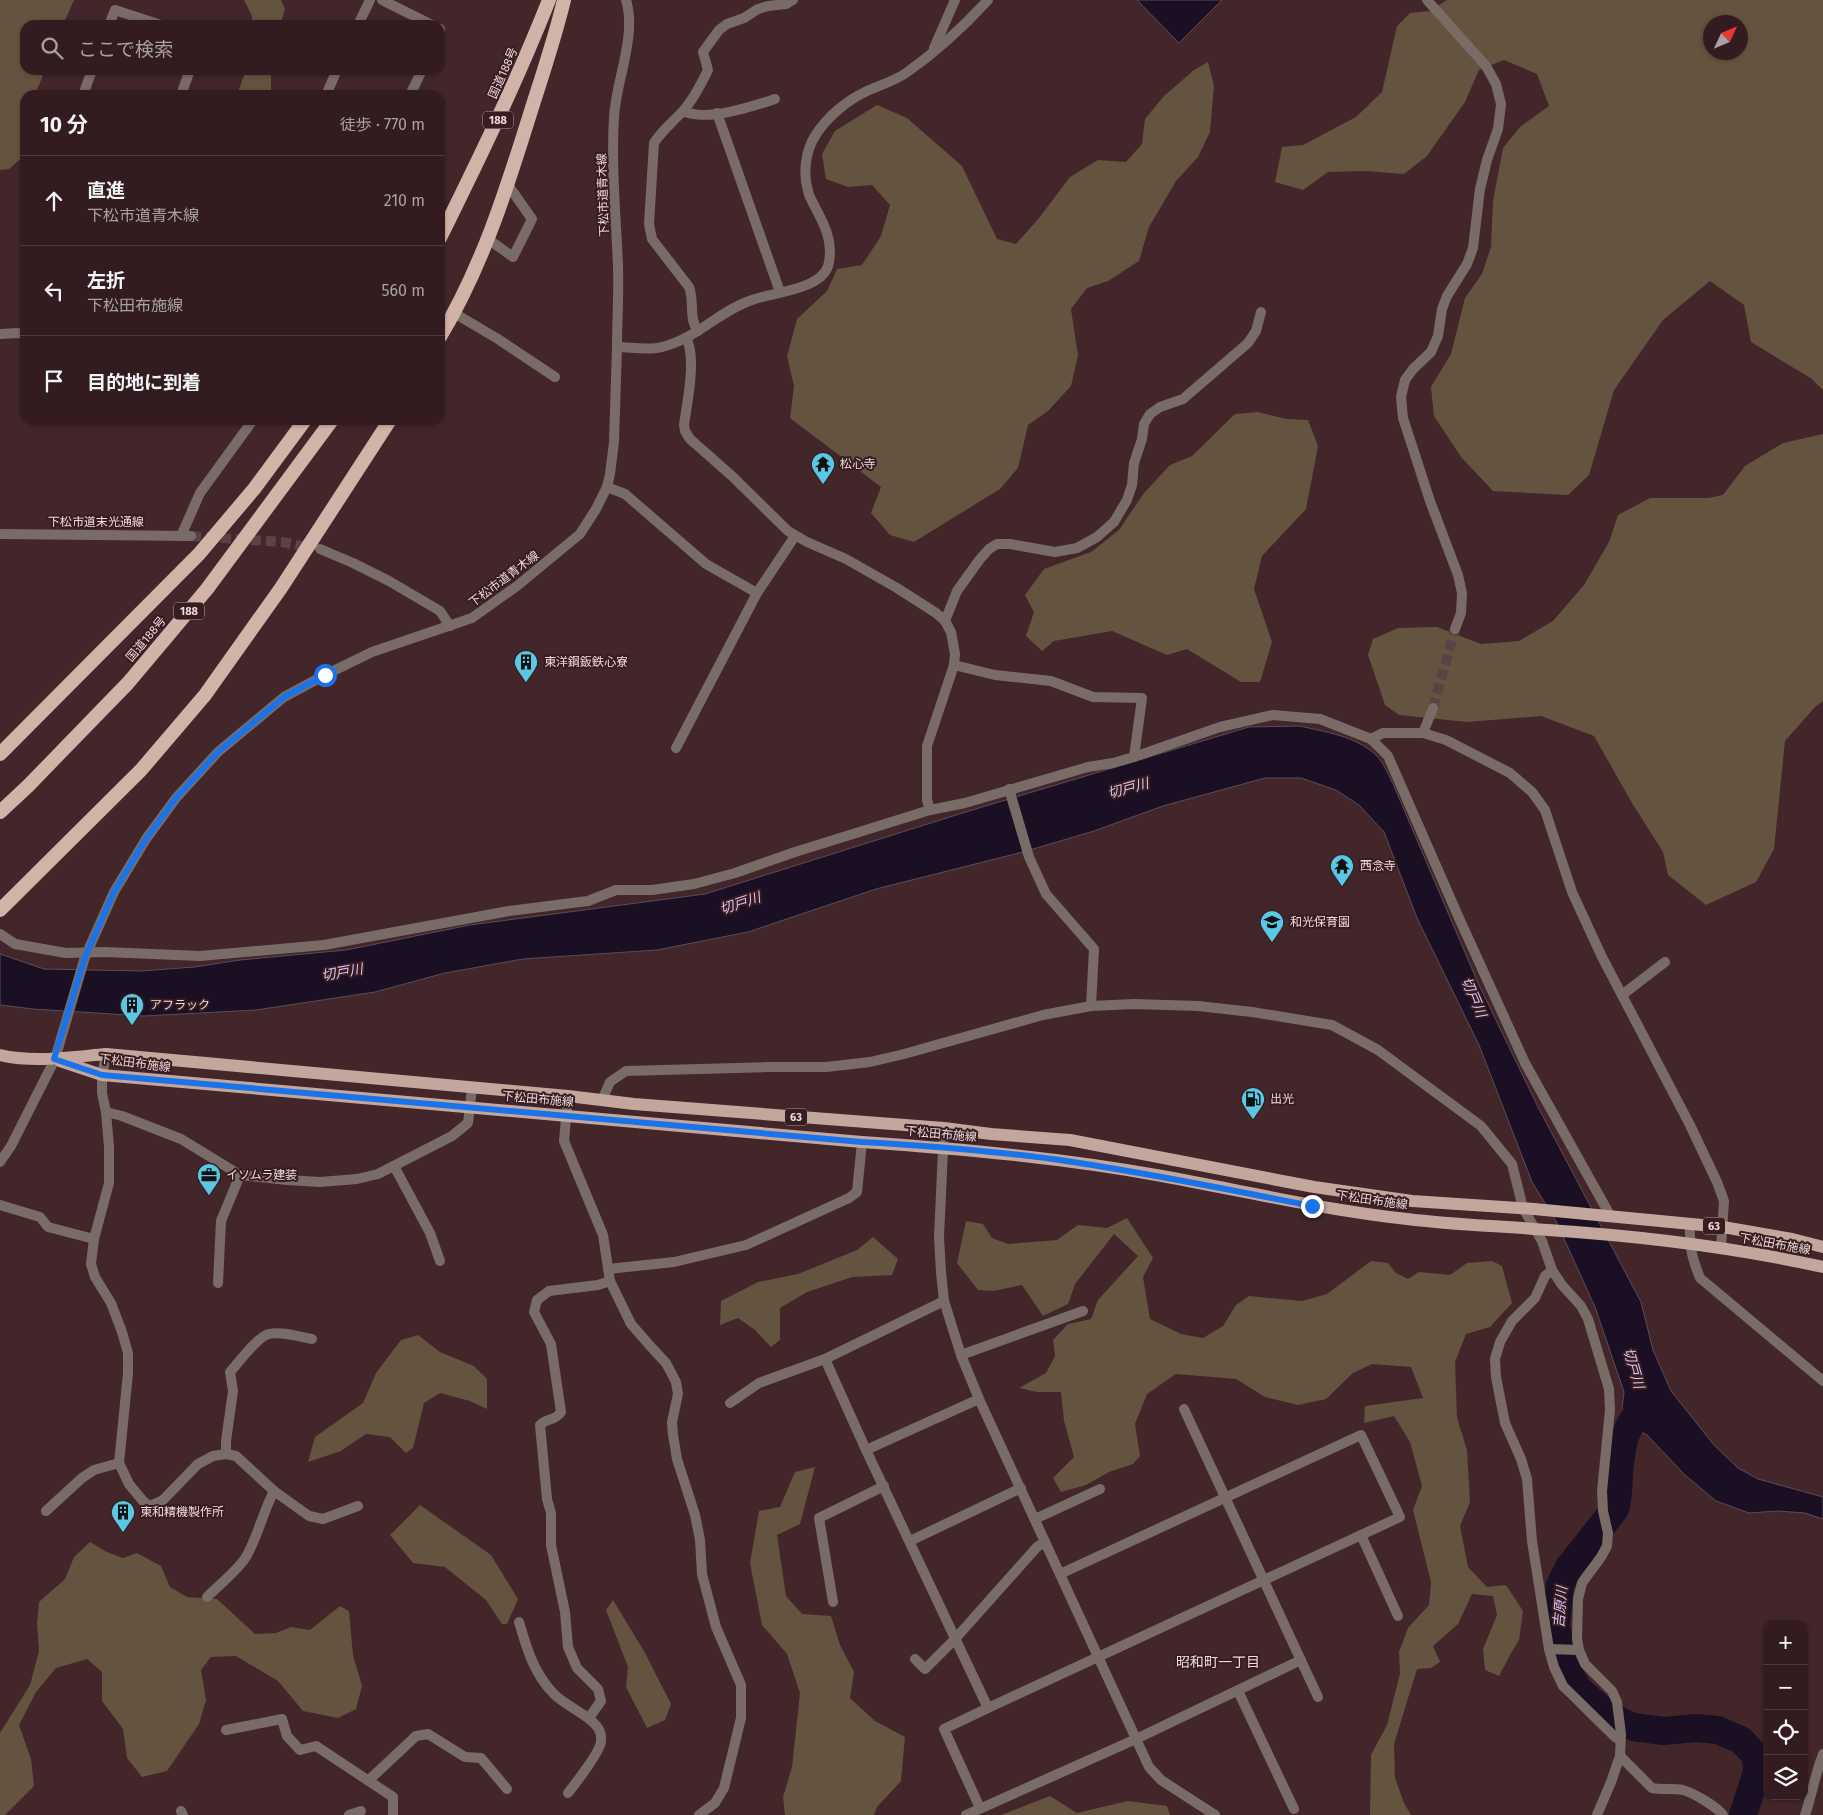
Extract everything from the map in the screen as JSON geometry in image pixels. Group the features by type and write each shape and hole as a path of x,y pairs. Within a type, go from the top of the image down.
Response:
{"highway":[{"name":"国道188号","path":"445,228 493,131 530,50 549,0"},
{"path":"445,328 466,290 508,185 564,0"},
{"path":"445,211 493,131"},
{"path":"0,754 198,554 254,489 301,425"},
{"name":"国道188号","path":"0,812 28,786 128,683 207,590 328,425"},
{"path":"0,910 141,770 205,695 281,588 387,425"}],"main road":[{"name":"下松田布施線","path":"0,1055 12,1058 54,1059 106,1054 602,1100 1070,1140 1314,1187 1412,1200 1529,1208 1723,1227 1792,1239 1823,1247"},
{"name":"下松田布施線","path":"54,1059 102,1075 862,1142 942,1147 1065,1160 1162,1176 1312,1206 1408,1220 1613,1235 1721,1248 1823,1267"}],"street":[{"path":"360,20 370,0"},
{"path":"382,0 422,20"},
{"name":"下松市道青木線","path":"0,1162 11,1146 54,1059 86,955 114,892 146,839 176,798 218,752 284,697 372,652 472,618 488,608 568,545 580,534 596,509 607,487 614,442 618,269 614,178 614,115 628,37 626,0"},
{"path":"698,331 693,325 691,317 692,296 689,287 652,239 649,224 654,143 661,132 684,111 698,91 708,70 703,52 719,30 727,24 744,18 758,10 768,6 786,4 793,0"},
{"path":"931,53 955,0"},
{"path":"617,346 659,348 679,342 751,300 798,288 819,280 829,265 831,246 826,229 808,191 805,161 814,137 830,118 849,101 905,74 931,53 988,0"},
{"path":"1427,0 1486,66 1496,84 1501,104 1498,129 1486,160 1480,189 1473,248 1467,264 1447,296 1442,309 1438,336 1431,352 1413,369 1405,380 1400,397 1403,418 1430,501 1458,575 1462,593 1461,613 1455,629"},
{"path":"111,20 114,10 145,20"},
{"path":"85,90 90,75"},
{"path":"183,90 188,75"},
{"path":"328,90 335,75"},
{"path":"412,90 420,75"},
{"path":"684,111 692,115 717,113 748,108 775,99"},
{"path":"717,113 780,292"},
{"path":"488,239 513,257 532,219 508,185"},
{"path":"945,622 957,591 980,559 989,549 997,544 1010,544 1055,552 1077,548 1097,537 1114,522 1127,500 1132,485 1134,463 1142,439 1144,424 1150,414 1160,407 1183,400 1248,344 1256,331 1261,312"},
{"path":"454,314 498,339 555,377"},
{"path":"0,334 20,334"},
{"path":"686,338 690,344 692,357 685,431 690,439 795,536 855,564 913,598 936,613 951,632 955,654 954,666 927,746 927,800 930,810"},
{"name":"下松市道末光通線","path":"0,534 186,536 200,493 249,425"},
{"path":"607,487 625,494 706,564 757,593"},
{"path":"676,748 757,593 795,536"},
{"path":"320,549 389,581 440,612 450,626"},
{"path":"954,666 995,675 1051,681 1094,697 1142,698 1134,757"},
{"path":"1423,733 1433,708"},
{"path":"0,934 15,944 86,955 200,956 324,945 509,911 588,901 616,890 652,890 694,884 735,873 795,852 930,810 1010,792 1088,767 1134,757 1220,727 1273,714 1320,719 1371,739 1388,756 1525,1063 1607,1216"},
{"path":"1371,739 1383,733 1423,733 1446,740 1510,773 1532,792 1545,810 1572,892 1602,957 1690,1125 1717,1182 1724,1201 1721,1248"},
{"path":"1010,792 1029,857 1046,894 1094,949 1091,1006"},
{"path":"1622,995 1665,962"},
{"path":"602,1100 610,1082 626,1071 826,1067 870,1062 1044,1015 1091,1006 1134,1004 1198,1006 1252,1012 1332,1025 1378,1050 1481,1126 1512,1164 1529,1208 1541,1229 1542,1241 1552,1270 1562,1285 1582,1306 1588,1319 1609,1389 1610,1410 1602,1490 1603,1511 1608,1533 1607,1546 1582,1583 1578,1598 1577,1639 1579,1650 1585,1664 1612,1691 1617,1702 1621,1737 1620,1756 1596,1815"},
{"path":"106,1054 102,1075 102,1093 106,1112 109,1148 109,1183 94,1239 91,1264 95,1277 111,1303 128,1353 128,1373 118,1463 129,1484 143,1501 150,1506 163,1500 198,1464 213,1456 226,1454 236,1456 274,1491 309,1516 323,1519 358,1506"},
{"path":"106,1112 122,1116 164,1134 181,1139 240,1175 320,1182 357,1179 378,1174 452,1136 468,1122 472,1088"},
{"path":"568,1096 564,1141 603,1235 610,1281 631,1324 650,1347 666,1362 676,1382 678,1394 672,1422 677,1459 700,1540 702,1574 716,1627 741,1685 741,1718 724,1788 715,1803 699,1815"},
{"path":"944,1128 939,1238 940,1272 944,1301 961,1355 979,1399 1149,1767 1161,1780 1215,1815"},
{"path":"608,1269 674,1262 746,1245 849,1198 857,1192 862,1142"},
{"path":"394,1166 430,1233 440,1261"},
{"path":"218,1283 221,1221 240,1175"},
{"path":"0,1205 40,1217 48,1228 94,1239"},
{"path":"1690,1224 1689,1244 1692,1260 1700,1278 1823,1381"},
{"path":"1552,1270 1545,1276 1535,1298 1512,1321 1500,1342 1495,1359 1496,1377 1505,1423 1521,1459 1527,1479 1532,1541 1549,1649 1554,1667 1563,1686 1615,1736 1621,1737"},
{"path":"589,1718 601,1701 598,1689 577,1668 568,1647 565,1612 551,1545 551,1513 547,1499 540,1425 544,1421 557,1418 562,1412 551,1344 534,1312 537,1300 549,1291 598,1285 610,1281"},
{"path":"730,1403 759,1383 825,1359 944,1301"},
{"path":"961,1355 1083,1311"},
{"path":"226,1454 233,1391 230,1372 262,1337 270,1334 288,1334 312,1339"},
{"path":"825,1359 988,1708"},
{"path":"866,1450 979,1399"},
{"path":"1184,1409 1318,1698"},
{"path":"980,1808 944,1729 1400,1517 1361,1435 1060,1574"},
{"path":"46,1511 82,1478 94,1470 118,1463"},
{"path":"833,1602 820,1518 884,1486"},
{"path":"910,1541 1021,1488"},
{"path":"1035,1519 1100,1489"},
{"path":"207,1597 236,1570 246,1557 262,1524 274,1491"},
{"path":"1361,1535 1398,1616"},
{"path":"915,1659 925,1669 955,1639 1037,1547 1045,1542"},
{"path":"519,1622 530,1659 544,1683 556,1696 589,1718 600,1728 602,1742 578,1780 568,1792"},
{"path":"1549,1649 1579,1650"},
{"path":"966,1815 1136,1739 1301,1660"},
{"path":"1238,1691 1294,1809"},
{"path":"226,1730 282,1719 287,1736 300,1750 316,1746 394,1797 393,1815"},
{"path":"369,1780 416,1736 428,1734 466,1757 481,1758 507,1788"},
{"path":"1805,1815 1812,1796 1816,1771 1823,1754"},
{"path":"1620,1756 1652,1788 1683,1790 1696,1796 1720,1811 1723,1815"},
{"path":"349,1815 361,1812"}],"shaded area":[{"path":"0,0 74,0 65,20 20,20 20,75 43,75 37,90 20,90 20,159 9,169 0,170"},
{"path":"244,0 281,0 285,9 282,20 252,20"},
{"path":"1447,0 1823,0 1823,390 1812,379 1751,342 1744,305 1710,281 1663,320 1614,390 1589,475 1568,495 1493,491 1461,457 1434,416 1431,387 1451,354 1465,298 1482,274 1491,247 1493,201 1503,148 1520,127 1549,106 1537,74 1504,60 1479,70 1465,102 1427,156 1404,174 1365,171 1328,172 1303,190 1275,182 1282,147 1303,145 1356,117 1382,92 1397,26 1410,13 1429,11"},
{"path":"1208,62 1214,86 1210,132 1198,157 1176,181 1149,227 1139,261 1108,281 1087,288 1071,309 1078,355 1071,386 1048,411 1028,425 1018,468 1000,489 914,542 890,535 871,513 881,487 790,418 794,386 787,356 797,319 827,291 837,269 862,265 881,236 890,205 872,185 848,187 826,179 822,154 835,131 877,105 907,118 962,166 997,239 1016,244 1039,218 1070,177 1098,160 1126,162 1142,144 1145,119 1164,96 1194,70"},
{"path":"244,75 271,75 271,90 239,90"},
{"path":"1258,412 1287,419 1308,420 1318,446 1306,509 1262,556 1254,589 1272,642 1260,682 1241,682 1187,649 1167,655 1112,631 1054,641 1042,651 1026,636 1034,612 1025,595 1044,569 1091,552 1119,530 1144,493 1170,465 1192,456 1235,414"},
{"path":"1823,434 1823,701 1815,707 1785,741 1774,849 1756,882 1706,905 1668,875 1663,852 1632,803 1594,736 1541,716 1467,722 1399,715 1385,705 1368,655 1373,639 1398,628 1437,627 1481,644 1519,641 1553,621 1584,585 1609,542 1618,515 1650,498 1708,498 1723,495 1745,466 1783,443"},
{"path":"1127,1218 1153,1258 1143,1277 1150,1319 1181,1334 1203,1338 1223,1326 1236,1305 1249,1296 1302,1301 1327,1294 1371,1261 1388,1263 1396,1273 1408,1279 1419,1272 1450,1275 1467,1263 1492,1261 1502,1266 1512,1303 1490,1327 1466,1334 1455,1362 1457,1418 1467,1450 1470,1502 1460,1526 1468,1567 1487,1587 1506,1585 1523,1611 1519,1640 1499,1676 1485,1670 1483,1649 1497,1615 1493,1596 1472,1594 1458,1624 1433,1646 1440,1662 1431,1668 1417,1669 1394,1744 1395,1778 1404,1803 1411,1815 1370,1815 1371,1755 1387,1725 1400,1674 1399,1652 1408,1628 1429,1605 1431,1582 1413,1510 1422,1486 1410,1442 1394,1416 1364,1423 1365,1406 1423,1398 1411,1367 1372,1364 1353,1373 1326,1399 1298,1405 1265,1397 1236,1379 1176,1374 1147,1394 1135,1424 1140,1456 1133,1464 1109,1472 1086,1485 1061,1492 1053,1478 1074,1457 1064,1421 1061,1392 1037,1392 1019,1388 1046,1373 1055,1356 1053,1340 1068,1324 1091,1319 1098,1300 1138,1256 1114,1234 1075,1284 1068,1304 1043,1316 1022,1285 994,1291 978,1290 957,1263 966,1221 983,1224 992,1238 1008,1244 1057,1240 1078,1225 1107,1228"},
{"path":"873,1237 898,1259 892,1275 852,1277 807,1292 780,1308 780,1340 771,1347 755,1330 738,1318 720,1325 721,1301 758,1282 798,1274 857,1250"},
{"path":"418,1335 440,1352 474,1366 487,1379 487,1409 470,1401 440,1393 424,1403 413,1448 406,1453 390,1437 366,1434 341,1451 308,1462 315,1437 363,1403 376,1373 401,1340"},
{"path":"815,1467 800,1524 777,1535 786,1596 802,1614 831,1616 840,1645 854,1672 850,1698 875,1721 905,1737 901,1781 877,1807 874,1815 785,1815 783,1797 792,1767 800,1693 787,1654 762,1625 750,1563 759,1511 780,1507 795,1472"},
{"path":"420,1505 491,1555 518,1599 507,1624 502,1624 486,1600 445,1567 413,1563 390,1535"},
{"path":"90,1542 107,1552 123,1558 137,1553 161,1566 170,1587 187,1597 217,1599 255,1634 276,1633 291,1627 310,1630 340,1606 349,1611 353,1655 362,1686 356,1709 338,1718 303,1711 278,1681 236,1656 211,1657 201,1670 206,1700 199,1724 167,1771 142,1777 127,1758 123,1729 102,1701 102,1672 87,1659 56,1668 36,1692 19,1725 31,1759 34,1786 5,1815 0,1815 0,1733 30,1685 39,1651 37,1623 39,1602 65,1579 74,1557"},
{"path":"613,1600 644,1651 671,1704 665,1720 647,1728 626,1687 628,1667 606,1610"},
{"path":"1050,1796 1077,1813 1128,1801 1167,1806 1170,1815 1001,1815"}],"water":[{"path":"1137,0 1222,0 1179,43"},
{"name":"切戸川","path":"1300,726 1359,743 1376,755 1384,766 1478,983 1539,1109 1641,1302 1653,1350 1671,1391 1714,1445 1738,1468 1758,1479 1823,1497 1823,1519 1805,1513 1778,1511 1749,1513 1716,1501 1685,1475 1647,1435 1641,1432 1622,1408 1624,1392 1595,1307 1556,1221 1532,1182 1479,1045 1417,918 1384,832 1359,805 1336,790 1301,778 1265,778 1163,806 1094,831 1023,852 876,889 748,932 657,950 523,959 445,973 375,992 256,1010 144,1016 0,1005 0,954 44,969 141,971 194,967 240,960 346,950 470,925 705,894 969,811 1249,727"}],"waterway":[{"name":"吉原川","path":"1645,1404 1638,1412 1625,1436 1621,1454 1618,1496 1615,1509 1569,1567 1560,1585 1556,1625 1563,1663 1578,1689 1608,1715 1633,1727 1663,1731 1696,1728 1718,1730 1741,1740 1756,1756 1757,1772 1743,1815"}],"tunnel":[{"path":"191,536 282,542 312,548"},
{"path":"1433,708 1455,629"}],"place":[{"name":"松心寺","path":"823,485"},
{"name":"東洋鋼鈑鉄心寮","path":"526,683"},
{"name":"西念寺","path":"1342,887"},
{"name":"和光保育園","path":"1272,943"},
{"name":"アフラック","path":"132,1026"},
{"name":"出光","path":"1253,1120"},
{"name":"イソムラ建装","path":"209,1196"},
{"name":"東和精機製作所","path":"123,1533"}],"district":[{"name":"昭和町一丁目","path":"1218,1662"}],"route":[{"path":"325,675 284,697 218,752 176,798 146,839 114,892 85,957 54,1059 102,1075 862,1142 942,1147 1065,1160 1162,1176 1312,1206"}]}
